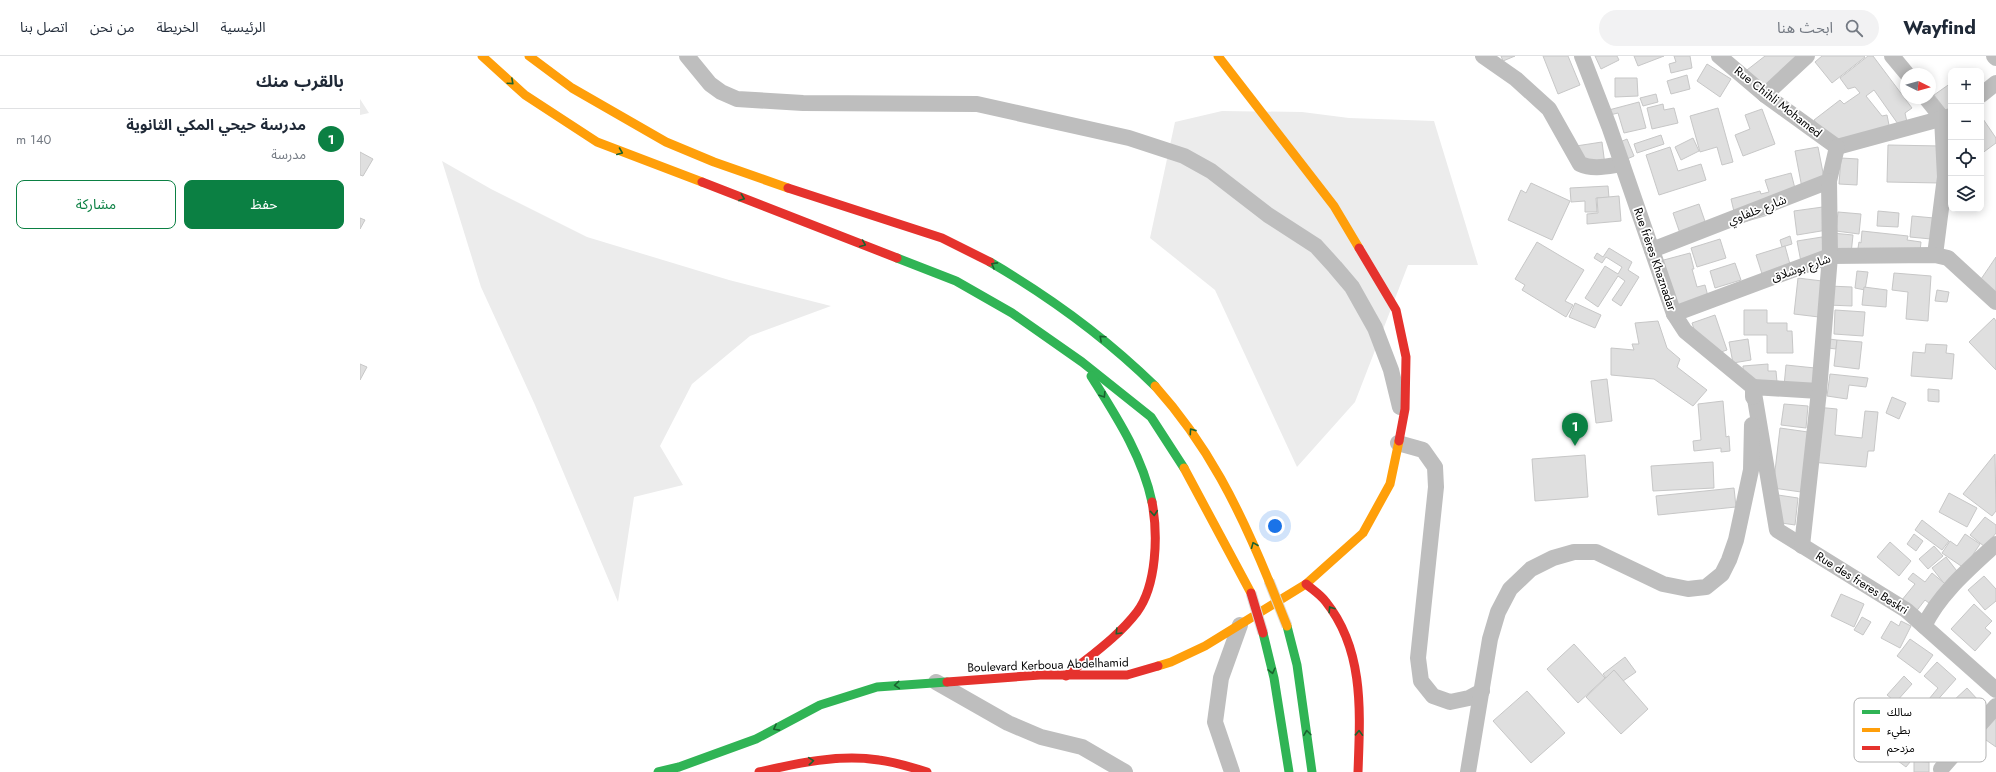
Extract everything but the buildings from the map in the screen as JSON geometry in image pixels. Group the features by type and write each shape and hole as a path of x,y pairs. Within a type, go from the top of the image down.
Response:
{"main road":[{"path":"482,56 525,95 597,142 803,220 956,281 1012,313 1082,362 1151,417 1174,450 1204,502 1251,592 1274,678 1289,772"},
{"path":"529,56 552,76 680,148 732,169 945,239 994,264 1053,300 1093,330 1135,367 1164,397 1191,429 1216,468 1245,523 1287,626 1297,665 1312,772"},
{"name":"Boulevard Kerboua Abdelhamid","path":"658,772 679,768 756,739 827,702 877,686 1040,675 1127,675 1171,662 1205,646 1306,584 1363,533 1390,484 1403,418 1406,357 1396,310 1334,206 1218,56"},
{"path":"1066,676 1114,636 1137,612 1149,585 1155,549 1155,510 1145,476 1130,438 1082,362"},
{"path":"1306,584 1326,602 1343,628 1352,652 1358,686 1360,722 1358,772"},
{"path":"759,772 803,762 839,758 872,758 927,772"},
{"path":"699,769 698,764 700,759"}],"street":[{"path":"687,56 710,84 721,92 737,98 803,103 977,104 1129,138 1184,156 1211,171 1268,215 1316,246 1352,287 1374,328 1390,370 1403,418"},
{"path":"1483,56 1516,79 1549,108 1580,164 1592,168 1622,164"},
{"name":"Rue frères Khaznadar","path":"1582,56 1622,164 1674,314 1685,332 1753,387"},
{"name":"Rue Chihli Mohamed","path":"1719,56 1764,95 1837,147"},
{"path":"1764,95 1807,56"},
{"path":"1892,56 1902,68"},
{"path":"1984,93 1996,83"},
{"path":"1933,104 1947,117 1945,177 1935,255 1948,258 1996,302"},
{"path":"1802,546 1819,391 1830,256 1829,182 1837,147 1947,117"},
{"name":"شارع خلفاوي","path":"1652,250 1829,182"},
{"name":"شارع بوشلاق","path":"1674,314 1830,256 1935,255"},
{"path":"1468,772 1490,639 1501,606 1510,589 1531,569 1553,558 1574,552 1596,552 1663,584 1688,589 1706,587 1722,574 1736,540 1751,470 1753,387 1819,391"},
{"name":"Rue des freres Beskri","path":"1753,387 1777,530 1906,610 1996,690"},
{"path":"1398,443 1423,450 1435,467 1436,488 1418,658 1421,681 1433,696 1450,702 1469,698 1482,691"},
{"path":"1924,626 1933,608 1966,572 1996,544"},
{"path":"1232,772 1215,722 1221,678 1240,625"},
{"path":"936,682 1008,723 1041,736 1082,747 1125,772"},
{"path":"1986,717 1996,706"},
{"path":"1941,769 1947,762"}],"shaded area":[{"path":"360,99 369,113 360,115"},
{"path":"1222,111 1302,112 1349,118 1434,121 1478,265 1408,265 1355,402 1297,467 1215,290 1150,238 1175,122"},
{"path":"442,161 491,189 587,237 729,280 831,306 750,336 692,384 660,446 683,485 634,497 618,602 535,405 481,287"}],"traffic: fast":[{"path":"897,258 956,281 1012,313 1082,362 1151,417 1184,468"},
{"path":"990,262 1034,289 1097,334 1155,386"},
{"path":"1091,376 1119,421 1135,452 1148,485 1152,502"},
{"path":"1287,626 1297,665 1312,772"},
{"path":"1263,633 1274,678 1289,772"},
{"path":"658,772 679,767 756,739 820,705 877,687 947,682"}],"traffic: slow":[{"path":"482,56 525,95 597,142 702,182"},
{"path":"529,56 572,88 666,142 714,162 788,188"},
{"path":"1218,56 1334,206 1359,248"},
{"path":"1155,386 1191,431 1221,478 1246,528 1269,581"},
{"path":"1158,666 1171,662 1205,646 1306,584 1363,533 1390,484 1399,441"},
{"path":"1184,468 1251,593"},
{"path":"1269,581 1287,626"}],"traffic: jam":[{"path":"702,182 897,258"},
{"path":"788,188 942,238 990,262"},
{"path":"1359,248 1396,310 1406,357 1405,409 1399,441"},
{"path":"1066,676 1121,630 1137,612 1144,601 1149,588 1154,559 1155,529 1152,502"},
{"path":"1306,584 1324,599 1339,621 1348,641 1354,662 1359,706 1358,772"},
{"path":"1251,593 1263,633"},
{"path":"947,682 1040,675 1127,675 1158,666"},
{"path":"759,772 819,760 849,758 864,758 885,761 927,772"}],"place":[{"name":"مدرسة حيحي المكي الثانوية","path":"1575,446"}]}
